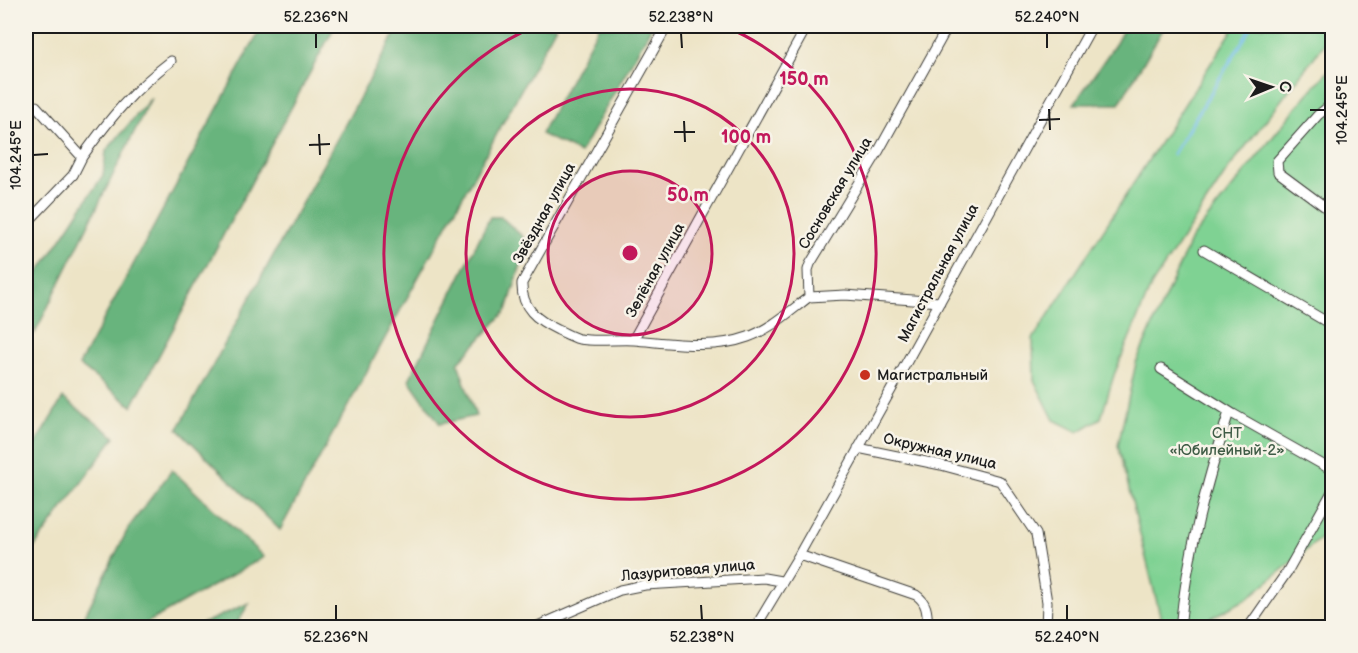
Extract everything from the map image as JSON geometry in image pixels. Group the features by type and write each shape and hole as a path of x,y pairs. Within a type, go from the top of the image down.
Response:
{"street":[{"name":"Звёздная улица","path":"667,26 522,284 521,293 524,303 543,323 577,339 682,344 721,343 748,337 769,327 809,297"},
{"name":"Зелёная улица","path":"633,340 807,26"},
{"name":"Сосновская улица","path":"809,297 808,270 810,264 878,152 948,26"},
{"name":"Магистральная улица","path":"755,627 781,581 799,555 1092,26"},
{"path":"26,224 73,175 82,157 103,128 143,82 171,61"},
{"path":"26,102 36,106 82,157"},
{"path":"1332,104 1318,115 1277,161 1278,172 1332,212"},
{"path":"1204,250 1332,325"},
{"path":"809,297 845,294 940,302"},
{"path":"1161,369 1229,412 1332,470"},
{"path":"1180,627 1191,558 1214,458 1229,412"},
{"name":"Окружная улица","path":"858,448 941,465 1000,481 1036,534 1047,602 1046,627"},
{"path":"1248,627 1287,572 1332,492"},
{"path":"799,555 916,595 926,605 928,627"},
{"name":"Лазуритовая улица","path":"534,627 620,590 645,585 764,578 781,581"}],"green space":[{"path":"262,26 335,26 132,406 79,365"},
{"path":"399,26 556,26 280,530 178,429"},
{"path":"599,26 652,26 580,153 541,134"},
{"path":"1125,26 1165,26 1119,104 1074,104 1116,43"},
{"path":"1235,26 1332,26 1332,34 1229,168 1151,286 1114,375 1101,418 1078,432 1054,420 1034,380 1033,339"},
{"name":"СНТ «Юбилейный-2»","path":"1332,67 1332,529 1248,598 1194,627 1163,627 1118,445 1136,363 1191,239 1305,97"},
{"path":"151,98 35,333 26,290 103,175 106,151"},
{"path":"490,217 501,217 523,237 527,245 507,310 458,363 476,416 440,424 409,380"},
{"path":"63,398 115,437 27,557 26,459"},
{"path":"172,470 264,557 141,627 79,627 129,527"},
{"path":"249,603 235,627 195,627"}],"waterway":[{"path":"1173,154 1252,26"}],"place":[{"name":"Магистральный","path":"865,375"}]}
